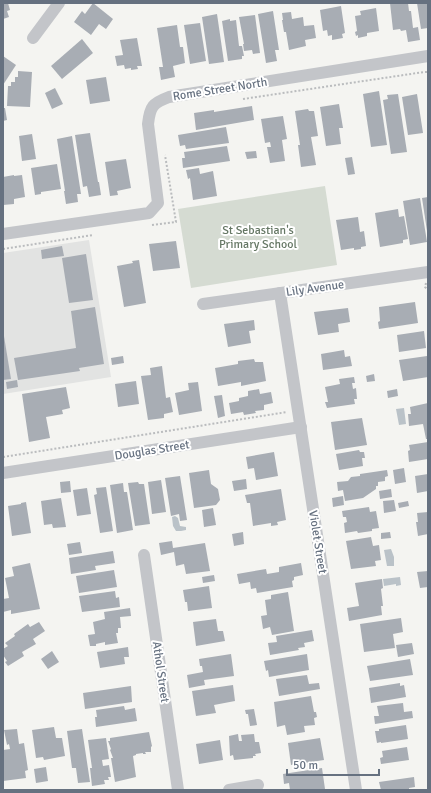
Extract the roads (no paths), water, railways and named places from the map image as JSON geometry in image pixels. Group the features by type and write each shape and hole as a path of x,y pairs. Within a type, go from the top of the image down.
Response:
{"street":[{"path":"33,38 59,3"},
{"name":"Rome Street North","path":"3,234 149,213 158,204 148,124 150,112 156,102 170,97 428,56"},
{"name":"Lily Avenue","path":"203,304 280,293 427,277"},
{"name":"Violet Street","path":"280,293 356,790"},
{"name":"Douglas Street","path":"3,473 301,427"},
{"name":"Athol Street","path":"144,555 178,790"},
{"path":"229,790 258,785"}],"park label":[{"name":"St Sebastian's Primary School","path":"258,237"}]}
